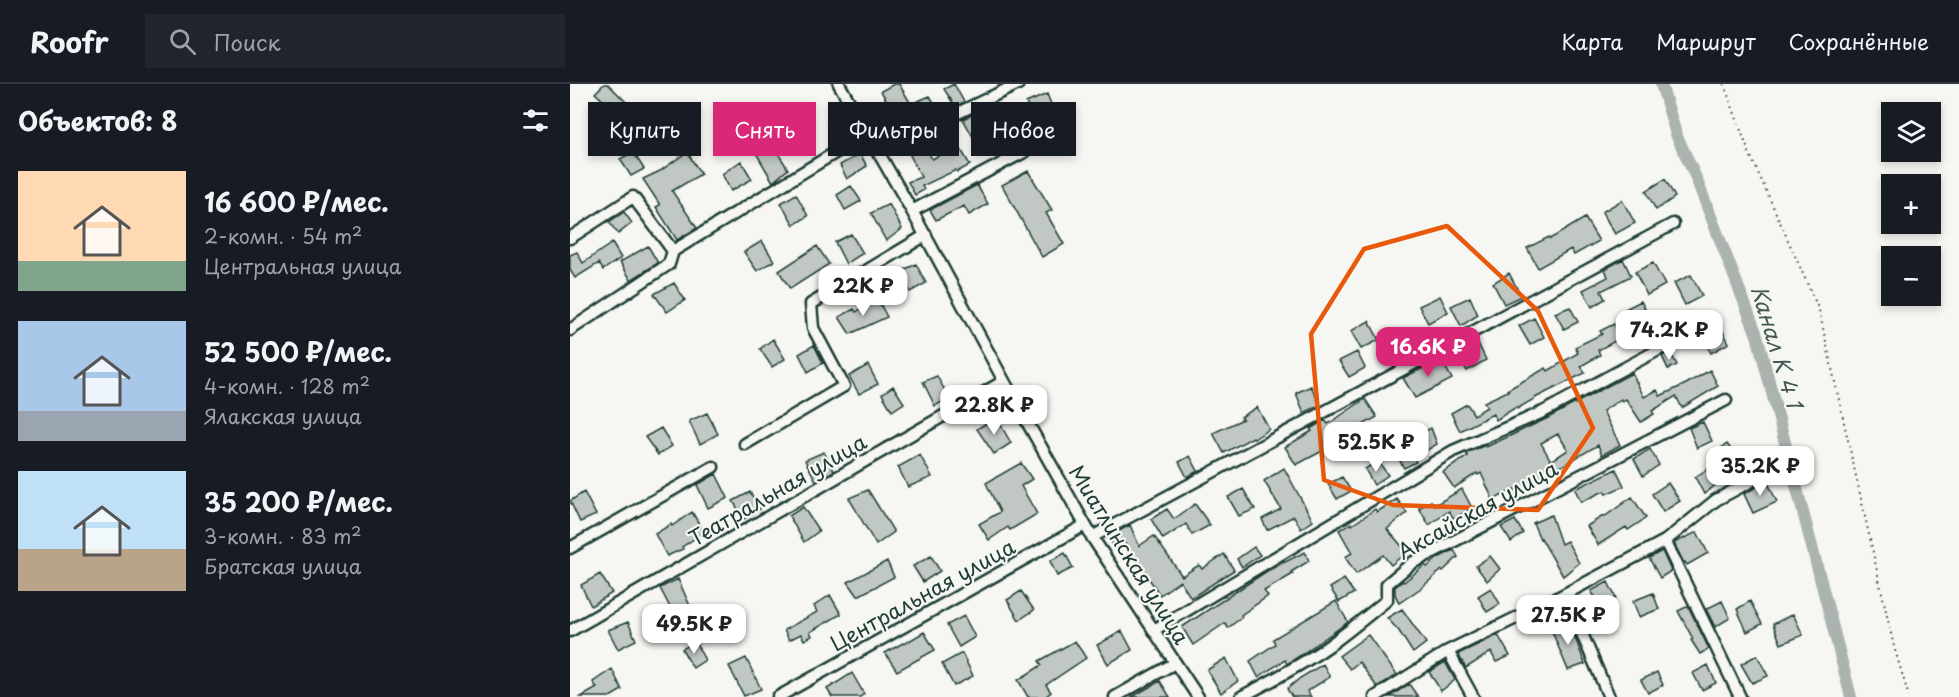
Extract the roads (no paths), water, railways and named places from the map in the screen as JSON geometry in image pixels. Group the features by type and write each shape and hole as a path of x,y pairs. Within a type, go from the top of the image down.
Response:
{"street":[{"path":"959,112 1018,84"},
{"name":"Миатлинская улица","path":"841,85 850,102"},
{"path":"570,330 669,264 673,251 830,156"},
{"name":"Миатлинская улица","path":"879,156 926,235 1004,381 1092,537 1198,697"},
{"path":"912,211 1016,156"},
{"path":"570,238 633,197 673,251"},
{"path":"1092,537 1673,224"},
{"path":"745,444 844,386 813,328 812,304 926,235"},
{"path":"1154,630 1453,451 1543,412 1712,321"},
{"name":"Театральная улица","path":"570,631 1004,381"},
{"name":"Аксайская улица","path":"1241,697 1287,673 1355,626 1387,600 1387,584 1412,562 1726,400"},
{"path":"570,548 713,466"},
{"path":"1375,697 1448,651 1565,594 1665,541 1716,500 1776,468"},
{"name":"Центральная улица","path":"778,697 1086,525"},
{"path":"1665,541 1740,697"},
{"path":"1565,594 1609,697"},
{"path":"1448,651 1473,697"},
{"path":"1115,697 1175,663"}],"waterway":[{"name":"Канал К 4 1","path":"1661,84 1676,134 1696,178 1757,335 1851,697"}]}
